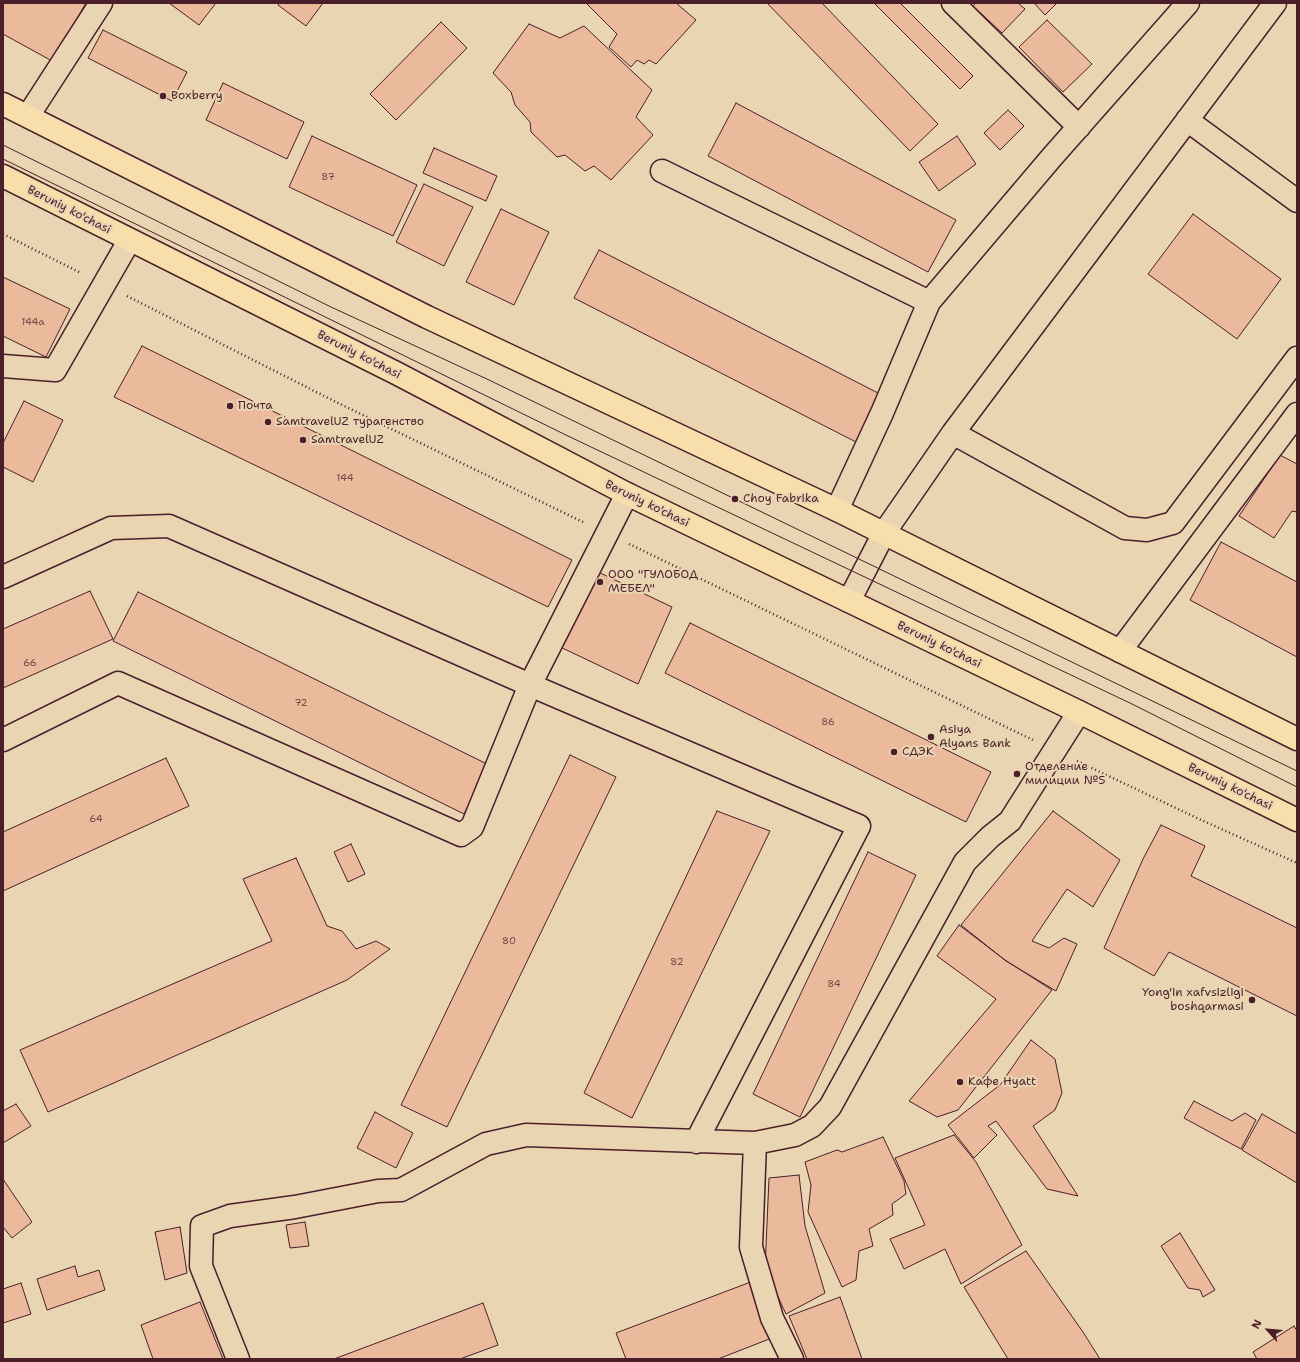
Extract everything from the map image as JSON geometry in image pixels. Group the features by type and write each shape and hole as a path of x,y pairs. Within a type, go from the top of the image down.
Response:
{"main road":[{"path":"3,104 427,317 837,510 1297,739"},
{"name":"Beruniy ko'chasi","path":"3,176 129,241 398,374 627,494 1079,712 1297,820"}],"street":[{"path":"28,116 101,3"},
{"path":"953,3 1079,127"},
{"path":"837,510 882,413 929,302 1079,127 1188,3"},
{"path":"849,601 884,533 953,433 1275,3"},
{"path":"1187,120 1297,201"},
{"path":"662,171 929,302"},
{"path":"3,366 56,370 129,241"},
{"path":"953,433 1126,528 1147,530 1173,523 1297,358"},
{"path":"1120,651 1297,414"},
{"path":"3,740 118,683 461,835 472,827 530,686 627,494"},
{"path":"3,577 111,528 169,526 530,686 860,826 696,1142"},
{"path":"238,1359 201,1266 202,1226 230,1216 295,1207 378,1191 401,1190 486,1144 526,1135 755,1143 794,1136 812,1126 830,1107 965,862 990,837 1010,821 1079,712"},
{"path":"755,1143 751,1247 772,1318 792,1359"}],"path":[{"path":"3,234 338,403 1034,740"},
{"path":"1075,760 1199,819 1297,863"}],"building":[{"path":"3,3 86,3 52,61 3,34"},
{"path":"169,3 216,3 199,25"},
{"path":"279,3 323,3 306,26 278,5"},
{"path":"586,3 676,3 696,20 656,64 649,60 644,64 637,60 631,67 609,47 617,34"},
{"path":"767,3 822,3 938,124 910,151"},
{"path":"874,3 900,3 973,76 960,89"},
{"path":"976,3 1018,3 1025,9 1002,33 973,6"},
{"path":"1034,3 1057,3 1045,15"},
{"path":"1047,20 1092,64 1063,92 1019,47"},
{"path":"441,22 467,48 396,120 370,94"},
{"path":"529,24 560,38 584,26 652,90 636,117 653,135 611,180 594,166 585,171 565,155 557,157 531,132 530,122 515,105 511,92 493,73"},
{"path":"103,30 187,72 172,101 88,58"},
{"path":"223,83 304,122 287,159 206,120"},
{"path":"736,103 956,220 928,272 708,156"},
{"path":"1008,110 1024,126 1000,150 984,133"},
{"path":"312,136 417,185 393,236 289,187"},
{"path":"957,136 976,164 939,191 919,162"},
{"path":"434,148 497,176 486,201 423,173"},
{"path":"424,184 473,207 444,266 396,242"},
{"path":"501,209 549,232 514,305 466,282"},
{"path":"1193,214 1281,279 1237,339 1148,274"},
{"path":"599,250 880,394 856,442 574,298"},
{"path":"3,277 70,309 46,357 3,336"},
{"path":"142,346 572,560 548,607 114,397"},
{"path":"24,401 63,420 33,482 3,467 3,443"},
{"path":"1280,455 1297,464 1297,512 1292,511 1274,538 1239,516"},
{"path":"1221,542 1297,582 1297,657 1190,600"},
{"path":"594,570 672,607 638,684 556,645"},
{"path":"90,591 113,639 3,688 3,629"},
{"path":"138,592 489,765 464,814 113,641"},
{"path":"690,623 991,772 966,822 665,673"},
{"path":"570,755 616,777 447,1127 401,1105"},
{"path":"166,758 189,806 3,891 3,832"},
{"path":"717,811 770,831 632,1118 584,1093"},
{"path":"1053,811 1120,860 1093,907 1067,889 1032,941 1049,948 1064,938 1077,944 1056,991 1006,961 961,925"},
{"path":"1161,825 1205,846 1191,876 1297,928 1297,1016 1169,952 1154,976 1104,948 1143,859"},
{"path":"351,844 365,874 348,882 334,852"},
{"path":"868,852 916,875 800,1117 753,1094"},
{"path":"296,858 327,926 342,931 356,949 376,941 390,949 347,980 48,1112 20,1050 272,941 243,879"},
{"path":"959,925 1005,960 1052,990 958,1110 937,1117 909,1101 996,999 937,956"},
{"path":"1031,1040 1055,1059 1062,1093 1055,1110 1033,1126 1078,1196 1047,1189 996,1121 988,1126 997,1135 974,1158 948,1125 1000,1085"},
{"path":"1194,1101 1232,1121 1245,1113 1256,1120 1241,1149 1184,1118"},
{"path":"16,1104 31,1126 3,1143 3,1111"},
{"path":"375,1112 413,1133 396,1168 357,1148"},
{"path":"1262,1114 1297,1134 1297,1183 1242,1150"},
{"path":"954,1135 976,1162 1022,1245 961,1284 945,1249 904,1269 890,1239 925,1225 895,1158"},
{"path":"883,1137 904,1181 906,1194 892,1204 893,1215 869,1229 873,1246 859,1251 856,1280 842,1287 808,1212 811,1185 805,1162 837,1150 842,1152"},
{"path":"799,1175 805,1226 825,1293 786,1314 765,1269 769,1178"},
{"path":"3,1179 32,1222 12,1238 3,1227"},
{"path":"305,1222 309,1246 290,1248 286,1225"},
{"path":"180,1227 187,1273 165,1280 155,1232"},
{"path":"1180,1233 1215,1290 1203,1297 1200,1290 1188,1288 1161,1246"},
{"path":"1026,1251 1083,1332 1100,1359 1008,1359 964,1287"},
{"path":"75,1266 78,1277 99,1270 105,1290 47,1310 37,1279"},
{"path":"756,1280 777,1336 718,1359 626,1359 616,1333"},
{"path":"21,1283 31,1314 3,1323 3,1289"},
{"path":"840,1297 862,1359 807,1359 789,1316"},
{"path":"200,1302 223,1359 153,1359 141,1325"},
{"path":"483,1303 498,1345 460,1359 334,1359"},
{"path":"1294,1326 1297,1331 1297,1359 1257,1359 1253,1352"}],"tram line":[{"path":"3,145 331,307 489,380 1297,771"},
{"path":"3,159 568,436 1132,704 1297,787"}],"place":[{"name":"Boxberry","path":"163,96"},
{"name":"Почта","path":"230,406"},
{"name":"SamtravelUZ турагенство","path":"268,422"},
{"name":"SamtravelUZ","path":"303,440"},
{"name":"Choy Fabrika","path":"735,499"},
{"name":"ООО \"ГУЛОБОД МЕБЕЛ\"","path":"600,582"},
{"name":"Asiya Alyans Bank","path":"931,737"},
{"name":"СДЭК","path":"894,752"},
{"name":"Отделение милиции №5","path":"1017,774"},
{"name":"Yong'in xafvsizligi boshqarmasi","path":"1252,1000"},
{"name":"Кафе Hyatt","path":"960,1082"}]}
